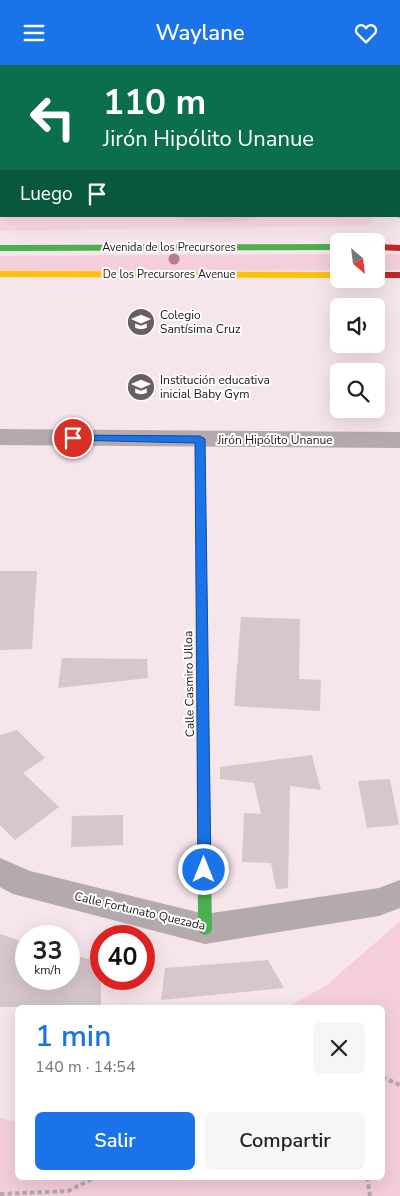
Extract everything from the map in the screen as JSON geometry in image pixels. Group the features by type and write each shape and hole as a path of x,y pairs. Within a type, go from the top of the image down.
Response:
{"main road":[{"name":"Avenida de los Precursores","path":"0,247 330,247"},
{"path":"385,247 400,247"},
{"name":"De los Precursores Avenue","path":"0,274 330,275"},
{"path":"385,275 400,275"},
{"name":"Calle Casmiro Ulloa","path":"200,439 205,929"}],"street":[{"name":"Jirón Hipólito Unanue","path":"0,437 400,441"},
{"name":"Calle Fortunato Quezada","path":"0,872 24,884 205,929 379,902 400,894"}],"path":[{"path":"385,1078 400,1085"},
{"path":"0,1194 68,1191 90,1180"},
{"path":"367,1180 370,1196"}],"shaded area":[{"path":"0,217 372,217 373,225 0,231"},
{"path":"175,217 258,217 227,222"},
{"path":"330,254 330,270 0,272 0,256"},
{"path":"385,254 400,254 400,270 385,270"},
{"path":"400,921 400,1196 0,1196 0,1118 15,1122 15,1180 385,1180 385,1005 292,1005 327,985"}],"building":[{"path":"0,571 37,571 32,649 0,650"},
{"path":"241,617 300,619 299,679 321,680 320,711 234,706"},
{"path":"62,658 147,659 148,678 58,688"},
{"path":"17,730 45,758 23,773 59,807 15,840 0,825 0,735"},
{"path":"312,755 321,790 290,786 288,888 276,889 271,863 242,862 244,813 261,814 254,783 220,779 220,767"},
{"path":"390,779 399,825 367,828 358,781"},
{"path":"123,815 123,845 71,847 72,816"},
{"path":"0,934 15,939 15,990 80,990 80,956 90,960 90,990 101,990 101,1005 15,1005 15,1007 0,1007"},
{"path":"268,960 284,988 161,1000 165,968"}],"traffic: fast":[{"path":"0,248 330,247"},
{"path":"203,754 205,929"}],"traffic: slow":[{"path":"0,274 330,275"},
{"path":"200,439 203,754"}],"traffic: jam":[{"path":"385,247 400,248"},
{"path":"385,275 400,275"}],"place":[{"name":"Colegio Santísima Cruz","path":"141,322"},
{"name":"Institución educativa inicial Baby Gym","path":"141,387"}],"route":[{"path":"73,438 200,439 204,870"}]}
